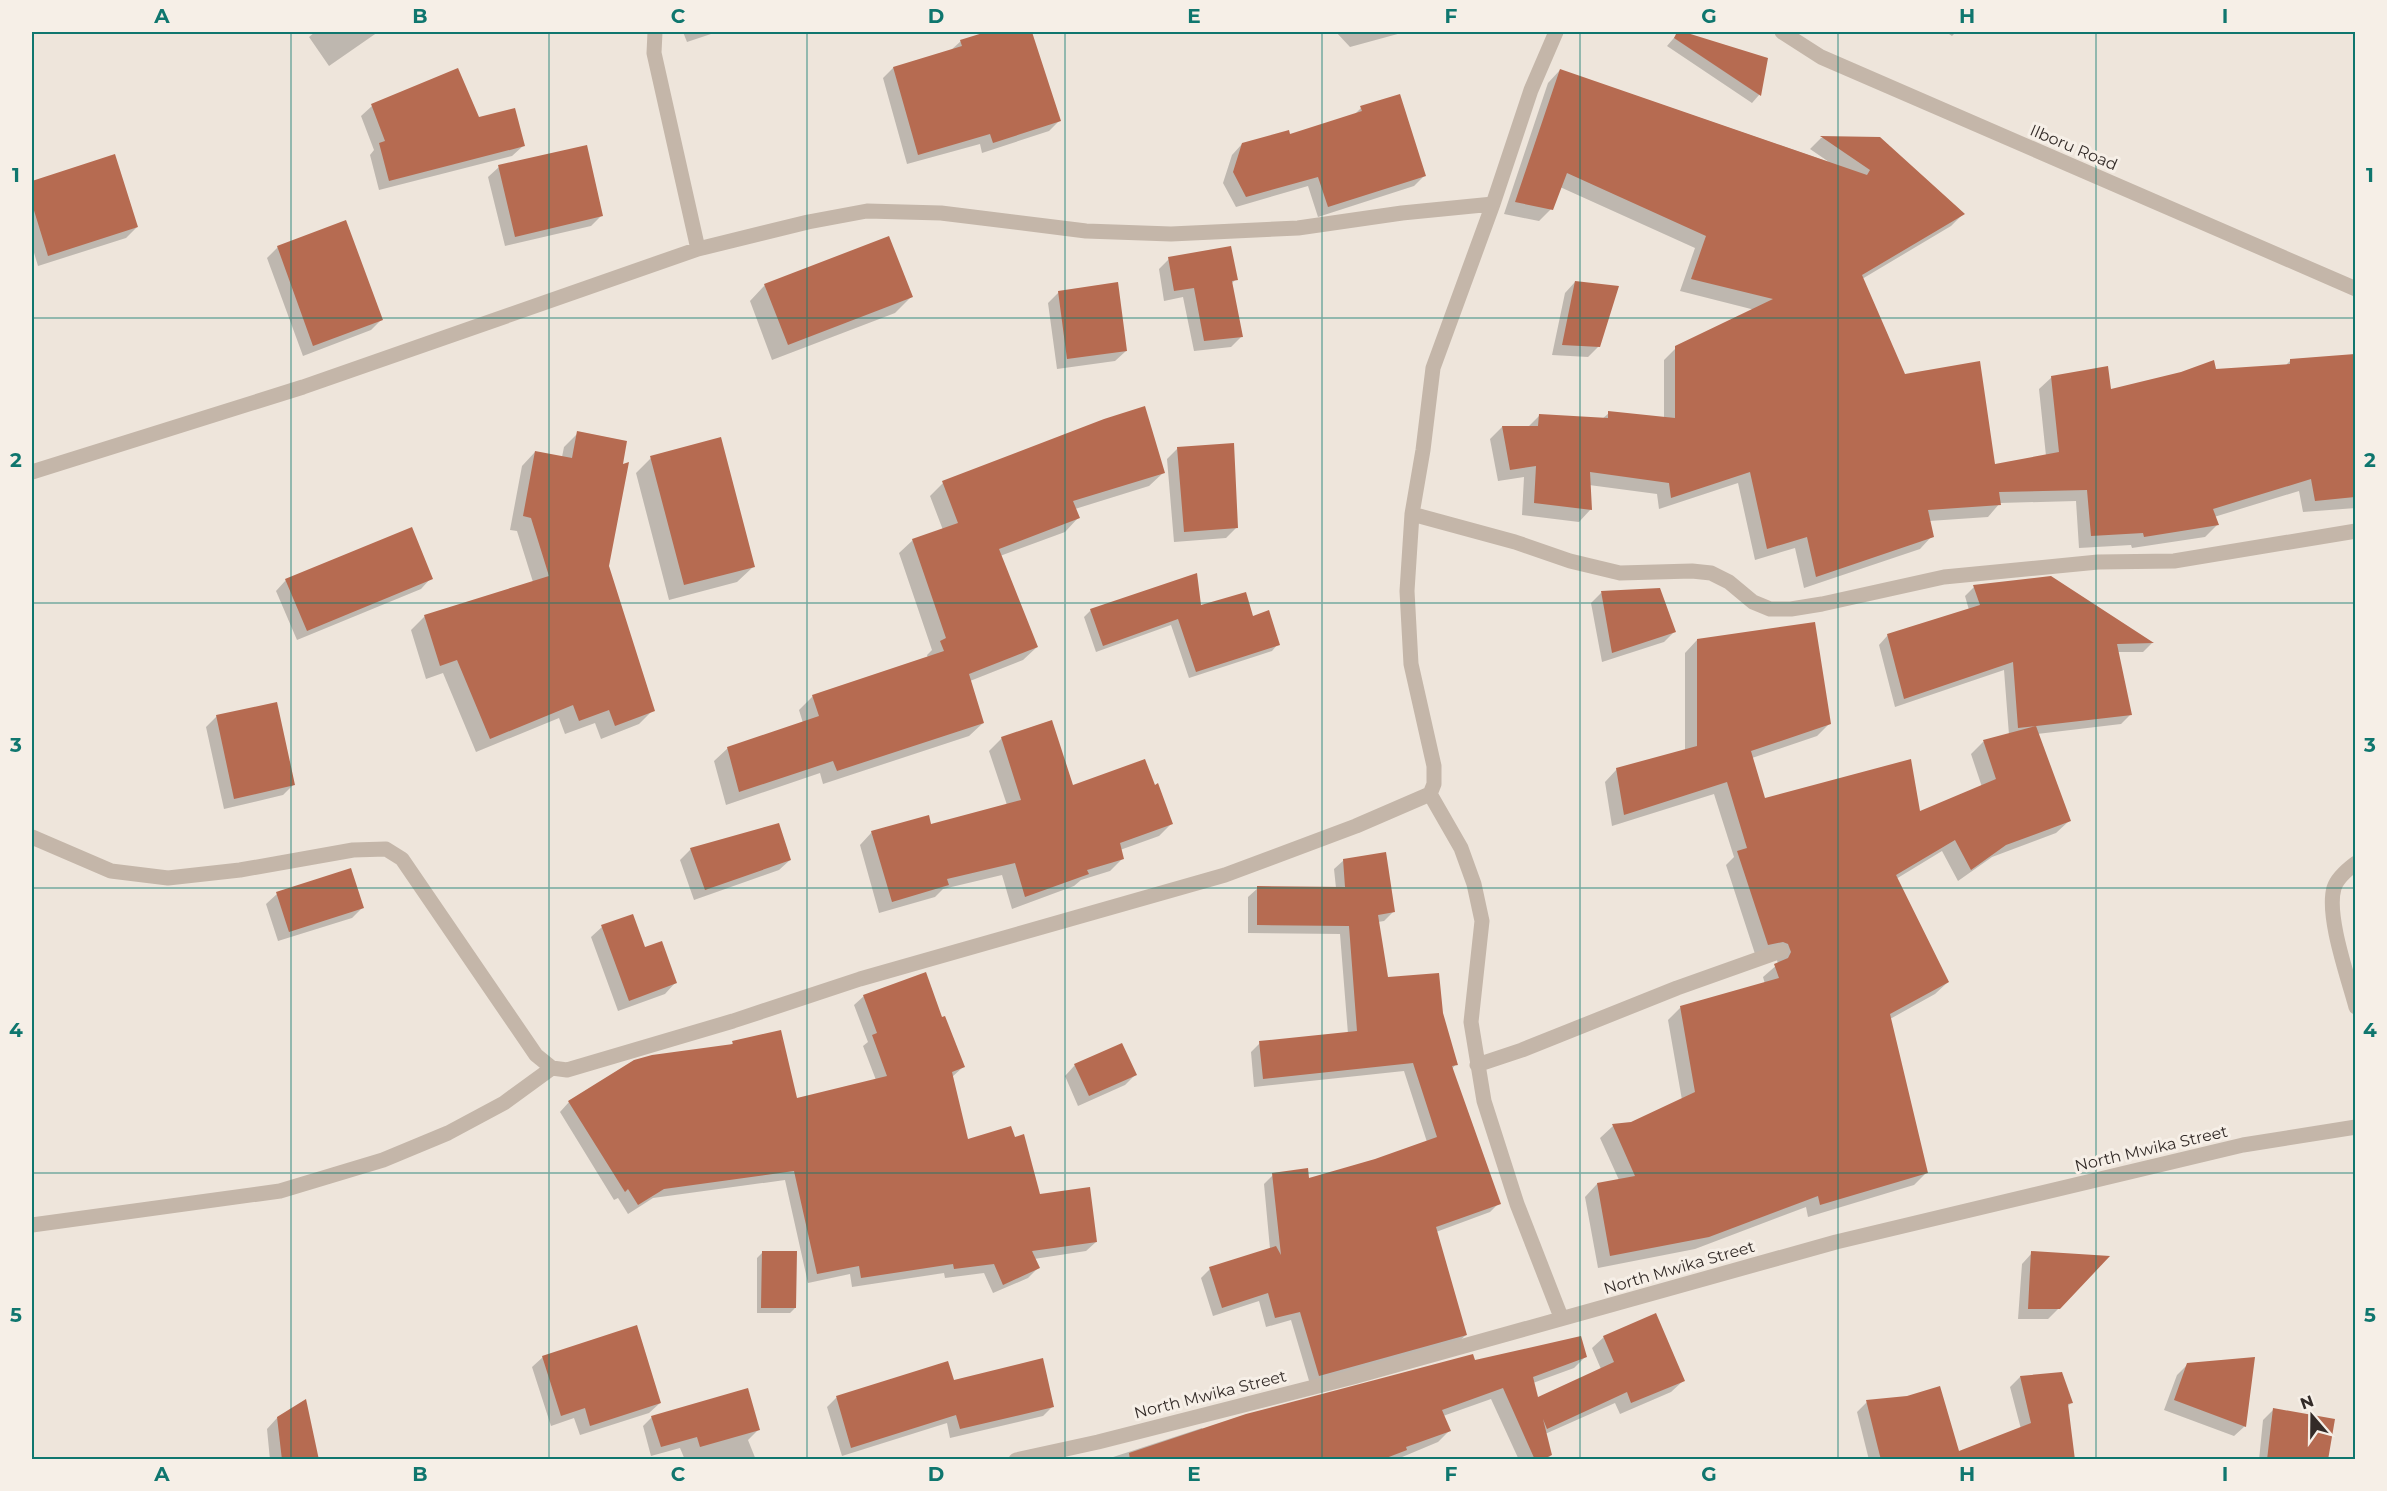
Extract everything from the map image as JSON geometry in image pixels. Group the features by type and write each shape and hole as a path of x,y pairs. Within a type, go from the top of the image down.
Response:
{"street":[{"path":"655,32 654,53 698,249"},
{"path":"32,837 111,871 168,878 240,870 353,850 386,849 402,859 536,1055 552,1068 567,1071 860,979 1225,875 1356,826 1430,794 1434,784 1434,766 1411,664 1407,591 1412,514 1433,368 1493,204 1531,90 1556,32"},
{"name":"Ilboru Road","path":"1782,32 1821,57 2355,289"},
{"path":"32,472 303,387 698,249 808,222 867,211 941,213 1086,231 1171,234 1298,228 1401,213 1493,204"},
{"path":"1412,514 1515,542 1570,561 1620,573 1692,571 1711,573 1729,582 1753,602 1770,609 1791,609 1822,604 1944,577 2098,562 2174,561 2355,531"},
{"path":"1430,794 1461,848 1474,884 1482,921 1471,1022 1484,1101 1517,1204 1561,1317"},
{"path":"2355,863 2334,886 2332,913 2355,1007"},
{"path":"1477,1065 1522,1050 1677,988 1781,951"},
{"path":"32,1225 280,1191 383,1160 448,1133 504,1103 552,1068"},
{"name":"North Mwika Street","path":"1016,1460 1098,1442 1353,1377 1825,1245 2243,1145 2355,1128"}],"building":[{"path":"986,32 1032,32 1061,121 993,143 990,134 918,155 893,67 962,46 960,40"},
{"path":"1677,32 1684,32 1768,58 1761,96 1674,38"},
{"path":"458,68 479,117 515,108 525,146 389,181 379,143 385,141 371,104"},
{"path":"1560,69 1867,175 1870,170 1820,136 1880,137 1965,214 1862,275 1905,374 1980,361 1995,464 2059,452 2051,376 2108,366 2111,389 2181,372 2214,360 2216,369 2290,364 2290,359 2355,354 2355,497 2315,501 2311,479 2213,509 2219,525 2144,537 2143,533 2091,536 2087,490 1999,492 2001,505 1928,510 1934,537 1816,577 1807,537 1767,549 1750,472 1671,498 1669,483 1590,472 1592,510 1534,503 1536,466 1510,470 1502,426 1538,426 1539,414 1608,418 1608,411 1675,418 1675,346 1773,299 1691,279 1706,236 1567,173 1553,210 1515,202"},
{"path":"1400,94 1426,176 1328,207 1318,177 1246,197 1233,172 1242,143 1289,130 1290,134 1362,111 1360,106"},
{"path":"587,145 603,216 515,237 498,165"},
{"path":"115,154 138,227 48,256 32,204 32,181"},
{"path":"346,220 383,320 313,346 277,246"},
{"path":"889,236 913,297 788,345 764,284"},
{"path":"1231,246 1238,280 1232,281 1243,337 1204,341 1194,288 1174,291 1168,257"},
{"path":"1575,281 1619,286 1600,347 1562,345"},
{"path":"1118,282 1127,351 1067,359 1058,291"},
{"path":"1145,406 1165,473 1073,501 1080,518 999,549 1038,647 969,674 984,723 837,771 833,761 739,792 727,747 819,716 812,695 944,651 940,641 946,638 912,539 958,523 942,481 1104,419"},
{"path":"577,431 627,441 623,464 629,462 609,566 655,711 615,726 609,710 579,721 573,705 490,739 457,660 440,666 424,615 549,576 531,518 523,516 535,451 572,458"},
{"path":"721,437 755,567 684,585 650,456"},
{"path":"1234,443 1238,528 1184,532 1177,447"},
{"path":"412,527 433,579 307,631 285,579"},
{"path":"1197,573 1201,605 1246,592 1253,616 1269,610 1280,645 1196,672 1178,619 1103,646 1090,609"},
{"path":"2051,576 2154,643 2117,644 2132,715 2018,728 2013,662 1904,699 1887,634 1980,605 1973,585"},
{"path":"1660,588 1676,632 1612,653 1601,591"},
{"path":"1815,622 1831,724 1751,751 1765,798 1911,759 1920,811 1996,779 1983,740 2036,726 2071,821 2006,845 1971,870 1955,840 1896,875 1949,982 1890,1014 1928,1173 1820,1205 1818,1196 1709,1237 1610,1256 1597,1183 1635,1176 1612,1124 1631,1122 1695,1092 1680,1006 1779,978 1774,964 1788,958 1791,952 1788,944 1783,942 1768,945 1737,851 1747,848 1727,782 1624,815 1616,768 1697,746 1697,639"},
{"path":"277,702 295,785 234,799 216,715"},
{"path":"1052,720 1073,785 1145,759 1155,785 1158,783 1173,824 1120,843 1124,859 1087,870 1089,874 1025,897 1015,863 947,879 949,885 892,902 871,831 929,815 931,824 1021,800 1001,737"},
{"path":"779,823 791,860 705,890 690,848"},
{"path":"1386,852 1395,912 1378,915 1388,977 1439,973 1443,1013 1458,1065 1452,1066 1501,1204 1436,1227 1467,1335 1319,1376 1300,1312 1275,1318 1268,1293 1222,1308 1209,1267 1276,1246 1281,1255 1272,1173 1308,1168 1309,1178 1375,1159 1437,1137 1413,1063 1263,1079 1259,1041 1357,1031 1349,926 1257,925 1257,886 1345,887 1343,859"},
{"path":"351,868 364,908 289,932 276,892"},
{"path":"633,914 645,947 662,941 677,983 629,1001 601,925"},
{"path":"926,972 942,1017 945,1016 965,1067 952,1072 968,1139 1011,1126 1015,1137 1024,1134 1040,1194 1090,1187 1097,1242 1032,1251 1040,1268 1003,1285 994,1264 954,1269 953,1264 861,1278 859,1266 817,1274 794,1171 664,1189 638,1205 628,1189 625,1192 568,1101 634,1060 652,1055 733,1044 732,1041 781,1030 797,1098 887,1076 872,1035 877,1033 863,995"},
{"path":"1122,1043 1137,1075 1089,1096 1074,1064"},
{"path":"762,1251 797,1251 796,1308 761,1308"},
{"path":"2031,1251 2110,1256 2060,1309 2028,1309"},
{"path":"1656,1313 1685,1381 1631,1403 1627,1392 1547,1429 1543,1419 1552,1455 1541,1460 1535,1460 1503,1388 1442,1410 1451,1431 1406,1447 1407,1450 1381,1460 1130,1460 1129,1453 1246,1414 1473,1354 1475,1360 1581,1336 1587,1357 1533,1377 1538,1397 1614,1362 1603,1336"},
{"path":"637,1325 661,1403 590,1426 585,1408 561,1416 542,1356"},
{"path":"2255,1357 2246,1427 2174,1400 2187,1363"},
{"path":"1043,1358 1054,1407 960,1429 956,1415 851,1448 836,1396 948,1361 954,1380"},
{"path":"2062,1372 2073,1403 2068,1404 2075,1460 1881,1460 1866,1400 1907,1396 1940,1386 1959,1451 2031,1423 2020,1376"},
{"path":"748,1388 760,1430 700,1447 697,1437 661,1447 651,1416"},
{"path":"306,1399 319,1460 282,1460 277,1417"},
{"path":"2273,1408 2335,1419 2328,1460 2267,1460"}]}
